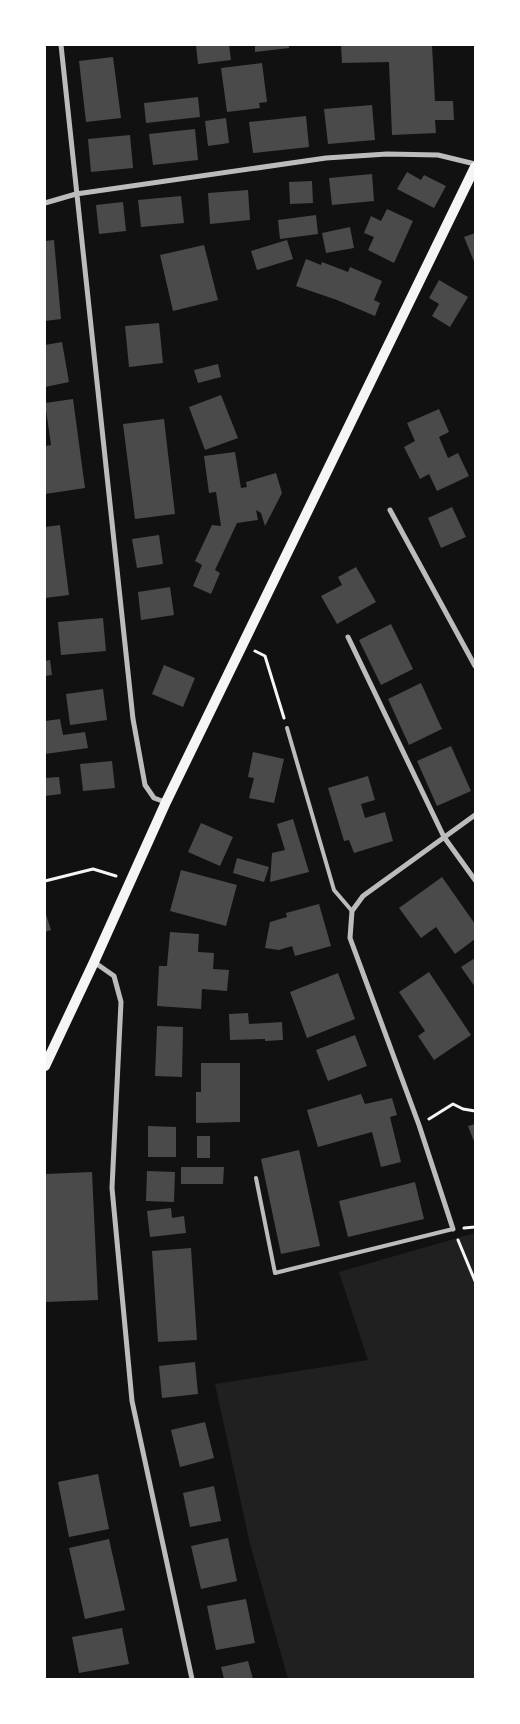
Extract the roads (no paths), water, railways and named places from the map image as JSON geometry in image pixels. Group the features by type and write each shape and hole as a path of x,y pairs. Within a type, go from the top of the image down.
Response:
{"main road":[{"path":"45,1066 166,802 475,166"}],"street":[{"path":"61,45 133,719 145,785 154,798 166,802"},
{"path":"45,203 76,194 326,158 379,154 438,155 475,166"},
{"path":"390,510 475,666"},
{"path":"348,636 444,837 475,880"},
{"path":"453,1228 419,1125 350,938 352,911 363,896 475,815"},
{"path":"94,962 114,976 121,1002 112,1188 132,1401 192,1679"}],"lane":[{"path":"287,728 334,890 352,911"},
{"path":"256,1178 275,1273 453,1228"}]}
